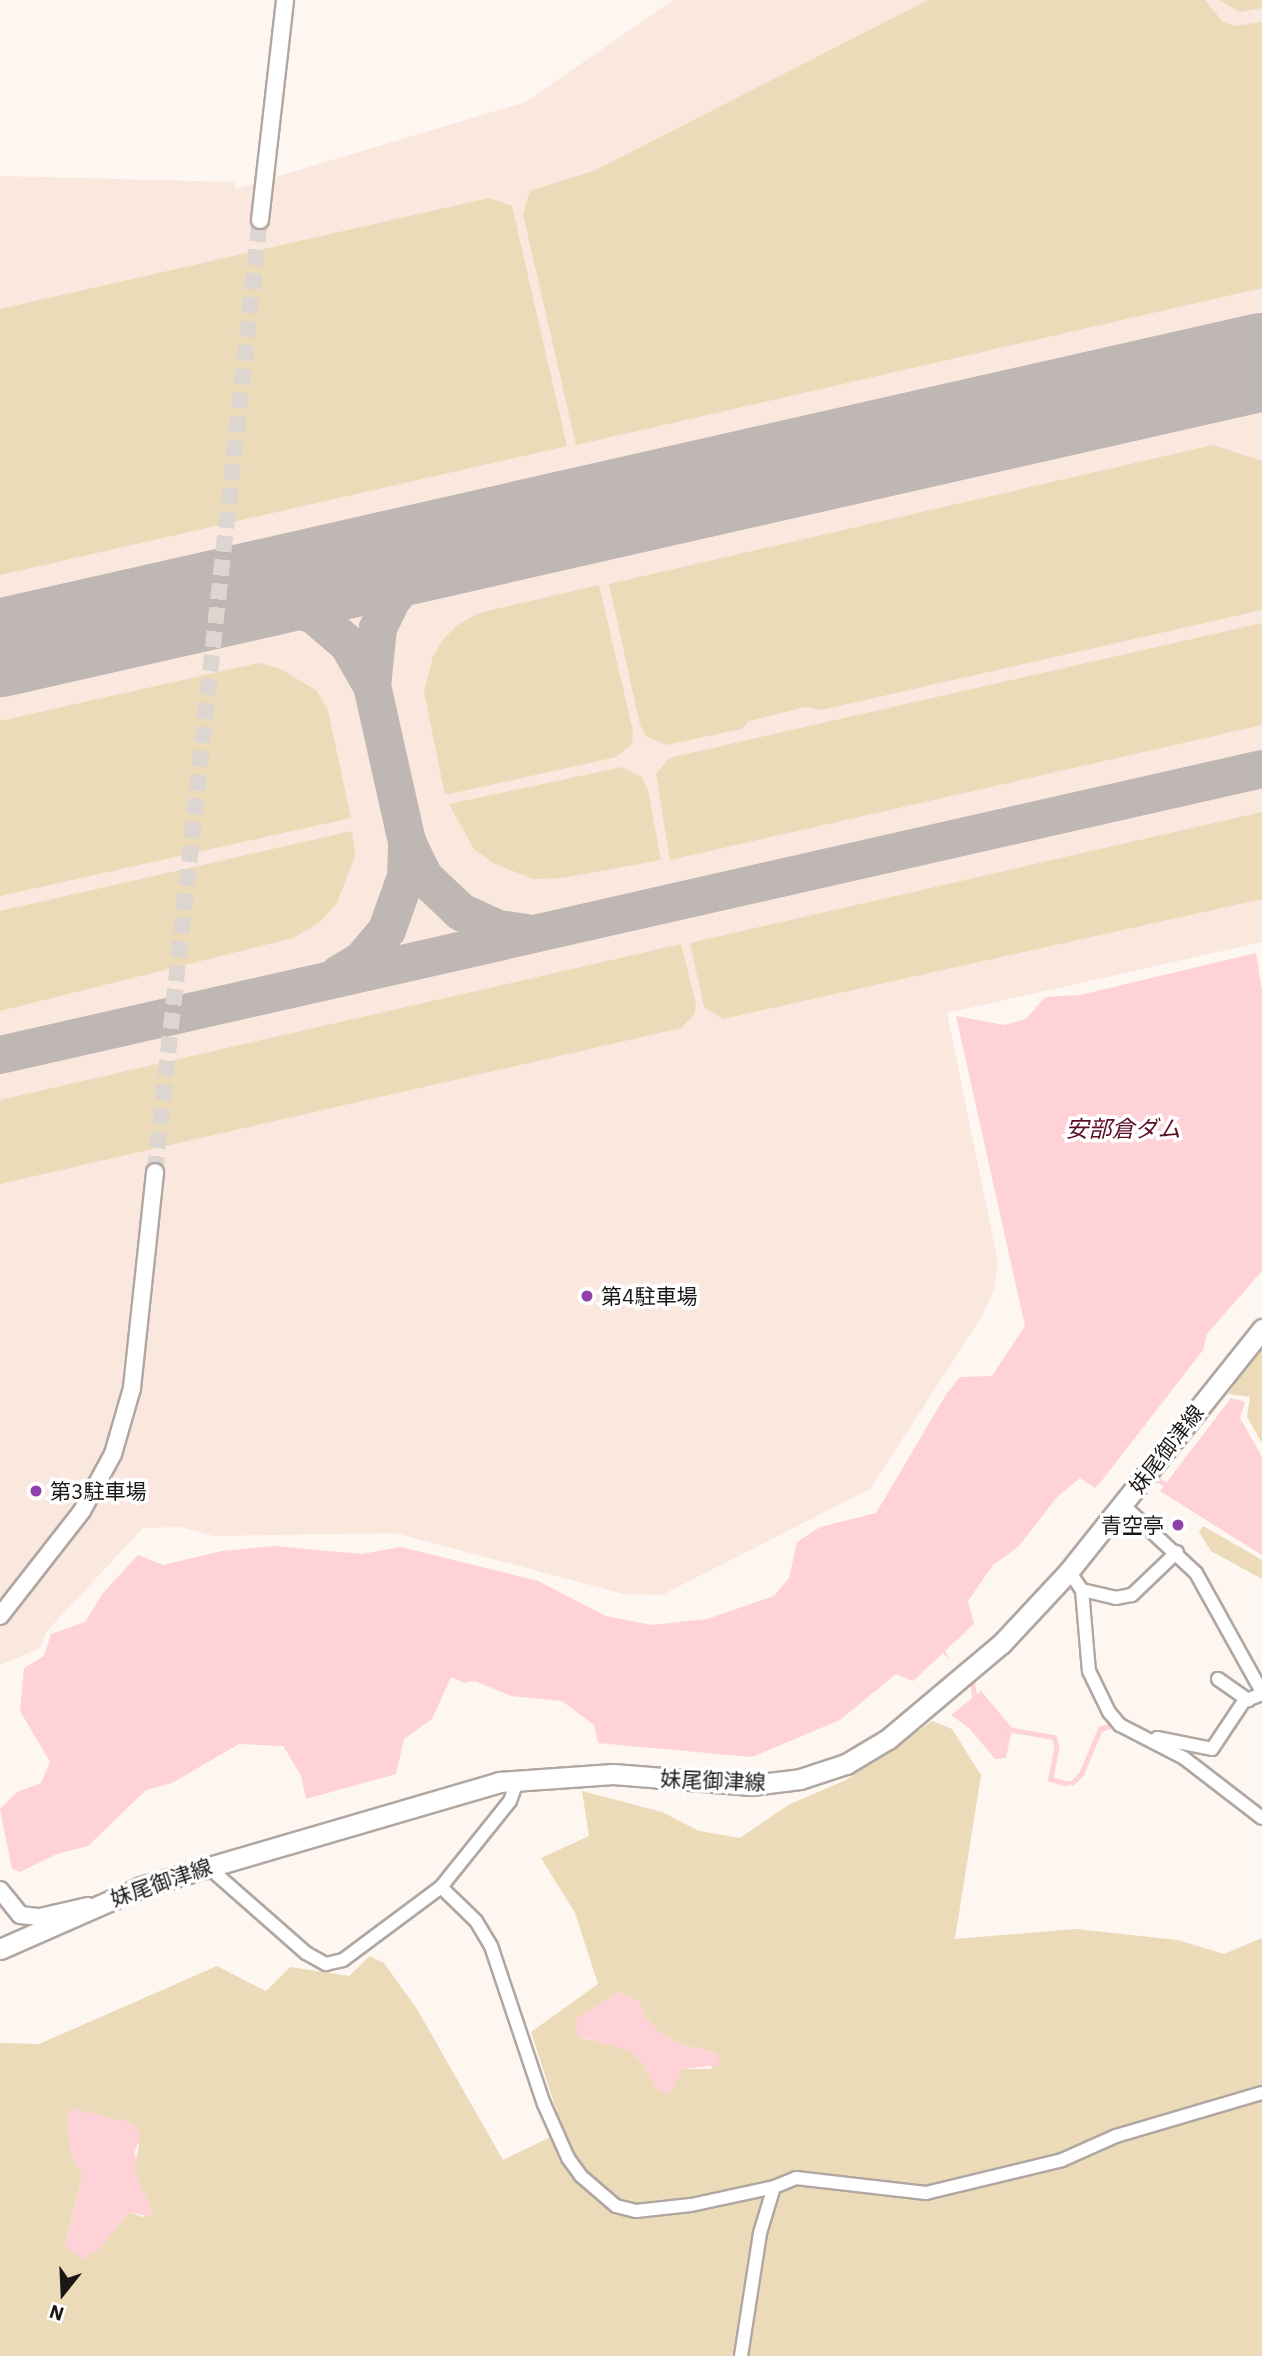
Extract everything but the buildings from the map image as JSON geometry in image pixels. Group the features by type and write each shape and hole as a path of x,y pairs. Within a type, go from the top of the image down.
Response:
{"main road":[{"name":"妹尾御津線","path":"1,1944 94,1905 207,1867 518,1779 613,1774 752,1785 800,1779 846,1764 888,1739 1002,1644 1069,1571 1262,1329"}],"street":[{"path":"260,220 285,0"},
{"path":"0,1616 82,1511 113,1454 132,1388 155,1172"},
{"path":"1123,1505 1177,1552 1196,1573 1262,1693 1248,1700 1212,1749 1145,1736"},
{"path":"1082,1590 1116,1598 1132,1595 1177,1552"},
{"path":"1069,1571 1082,1590 1089,1671 1109,1712 1120,1726 1145,1736 1184,1758 1262,1818"},
{"path":"1218,1679 1248,1700"},
{"path":"207,1867 281,1933 326,1964 344,1960 441,1887 510,1801 518,1779"},
{"path":"441,1887 475,1921 491,1946 559,2136 580,2176 606,2200 636,2211 774,2187 796,2178 926,2193 1062,2160 1116,2136 1262,2093"},
{"path":"0,1890 11,1908 31,1917 94,1905"},
{"path":"741,2356 760,2233 774,2187"}],"shaded area":[{"path":"673,0 1262,0 1262,942 947,1013 998,1263 994,1290 982,1316 870,1489 662,1595 624,1594 395,1533 214,1536 180,1527 143,1528 46,1632 40,1648 0,1665 0,176 234,182 236,189 526,102"},
{"path":"928,0 1205,0 1223,22 1235,26 1262,22 1262,288 576,445 523,214 530,191 596,170"},
{"path":"1219,0 1262,0 1262,8 1240,12"},
{"path":"489,198 512,206 567,446 0,575 0,309"},
{"path":"1213,445 1262,461 1262,610 821,710 805,707 749,721 742,729 666,745 646,736 640,725 609,584"},
{"path":"599,585 633,731 632,744 616,757 445,795 424,692 433,656 443,640 456,626 479,613"},
{"path":"1262,623 1262,725 670,860 656,774 669,758"},
{"path":"258,663 279,668 317,691 328,711 351,818 0,896 0,721"},
{"path":"622,767 642,777 648,790 661,860 562,878 533,879 493,863 474,849 449,804"},
{"path":"1262,812 1262,899 723,1019 704,1007 690,943"},
{"path":"352,831 355,856 337,903 319,923 293,938 0,1011 0,911"},
{"path":"681,944 696,1004 694,1015 681,1028 0,1184 0,1100"},
{"path":"1262,1344 1262,1443 1247,1417 1250,1397 1228,1394"},
{"path":"1203,1526 1262,1560 1262,1579 1211,1551 1199,1532"},
{"path":"932,1721 952,1729 981,1775 955,1939 1076,1929 1178,1940 1224,1954 1262,1938 1262,2356 0,2356 0,2043 39,2044 217,1966 266,1991 290,1967 349,1976 370,1956 384,1963 417,2009 503,2160 563,2131 531,2032 598,1984 575,1913 541,1858 589,1836 582,1791 662,1812 699,1831 740,1838 788,1805 846,1780","holes":["618,1992 639,2001 645,2017 659,2032 682,2045 717,2053 711,2069 682,2069 676,2081 657,2089 643,2063 630,2051 613,2042 583,2039 577,2018","72,2138 139,2144 134,2173 153,2211 143,2217 129,2212 108,2238 65,2246 83,2174 71,2156"]}],"water":[{"name":"安部倉ダム","path":"1256,953 1262,991 1262,1271 1207,1334 1203,1350 1100,1483 1095,1488 1080,1478 1057,1497 1019,1546 993,1565 968,1601 974,1624 945,1651 950,1661 943,1653 913,1681 896,1674 840,1720 752,1757 598,1743 594,1725 562,1701 511,1696 475,1681 464,1683 451,1677 432,1719 404,1739 396,1774 306,1799 301,1775 283,1746 239,1744 172,1783 146,1790 88,1846 57,1854 20,1872 12,1869 0,1809 17,1792 41,1783 50,1762 20,1711 24,1668 44,1656 51,1634 85,1622 103,1593 138,1555 163,1565 222,1551 273,1546 362,1554 401,1547 538,1581 606,1616 652,1625 707,1619 774,1596 789,1578 797,1542 820,1527 876,1513 947,1393 960,1377 992,1376 1025,1326 956,1016 1004,1025 1026,1019 1045,997 1080,995"},
{"path":"1231,1398 1245,1402 1240,1418 1262,1457 1262,1555 1160,1491"},
{"path":"981,1691 1012,1728 1006,1758 995,1759 970,1729 951,1715"},
{"path":"618,1992 639,2001 645,2017 659,2032 682,2045 717,2053 720,2065 682,2069 672,2091 665,2094 657,2089 643,2063 630,2051 576,2036 577,2018"},
{"path":"70,2108 132,2123 141,2135 134,2154 138,2159 134,2173 153,2211 150,2217 129,2212 100,2249 84,2259 65,2247 83,2174 71,2156 67,2120"}],"waterway":[{"path":"1159,1480 1168,1486"},
{"path":"973,1685 975,1699"},
{"path":"1007,1729 1054,1737 1057,1747 1051,1779 1072,1783 1081,1774 1100,1729 1110,1726"}],"taxiway":[{"path":"339,974 362,960 387,930 406,877 407,842 372,686 378,628 391,601 410,577 432,559 470,541"},
{"path":"214,599 266,599 314,615 348,644 372,686"},
{"path":"0,1055 1262,769"},
{"path":"407,842 424,877 461,912 498,929 526,933"}],"runway":[{"path":"0,648 1262,362"}],"tunnel":[{"path":"155,1172 260,220"}],"place":[{"name":"第4駐車場","path":"587,1296"},
{"name":"第3駐車場","path":"36,1491"},
{"name":"青空亭","path":"1178,1525"}]}
